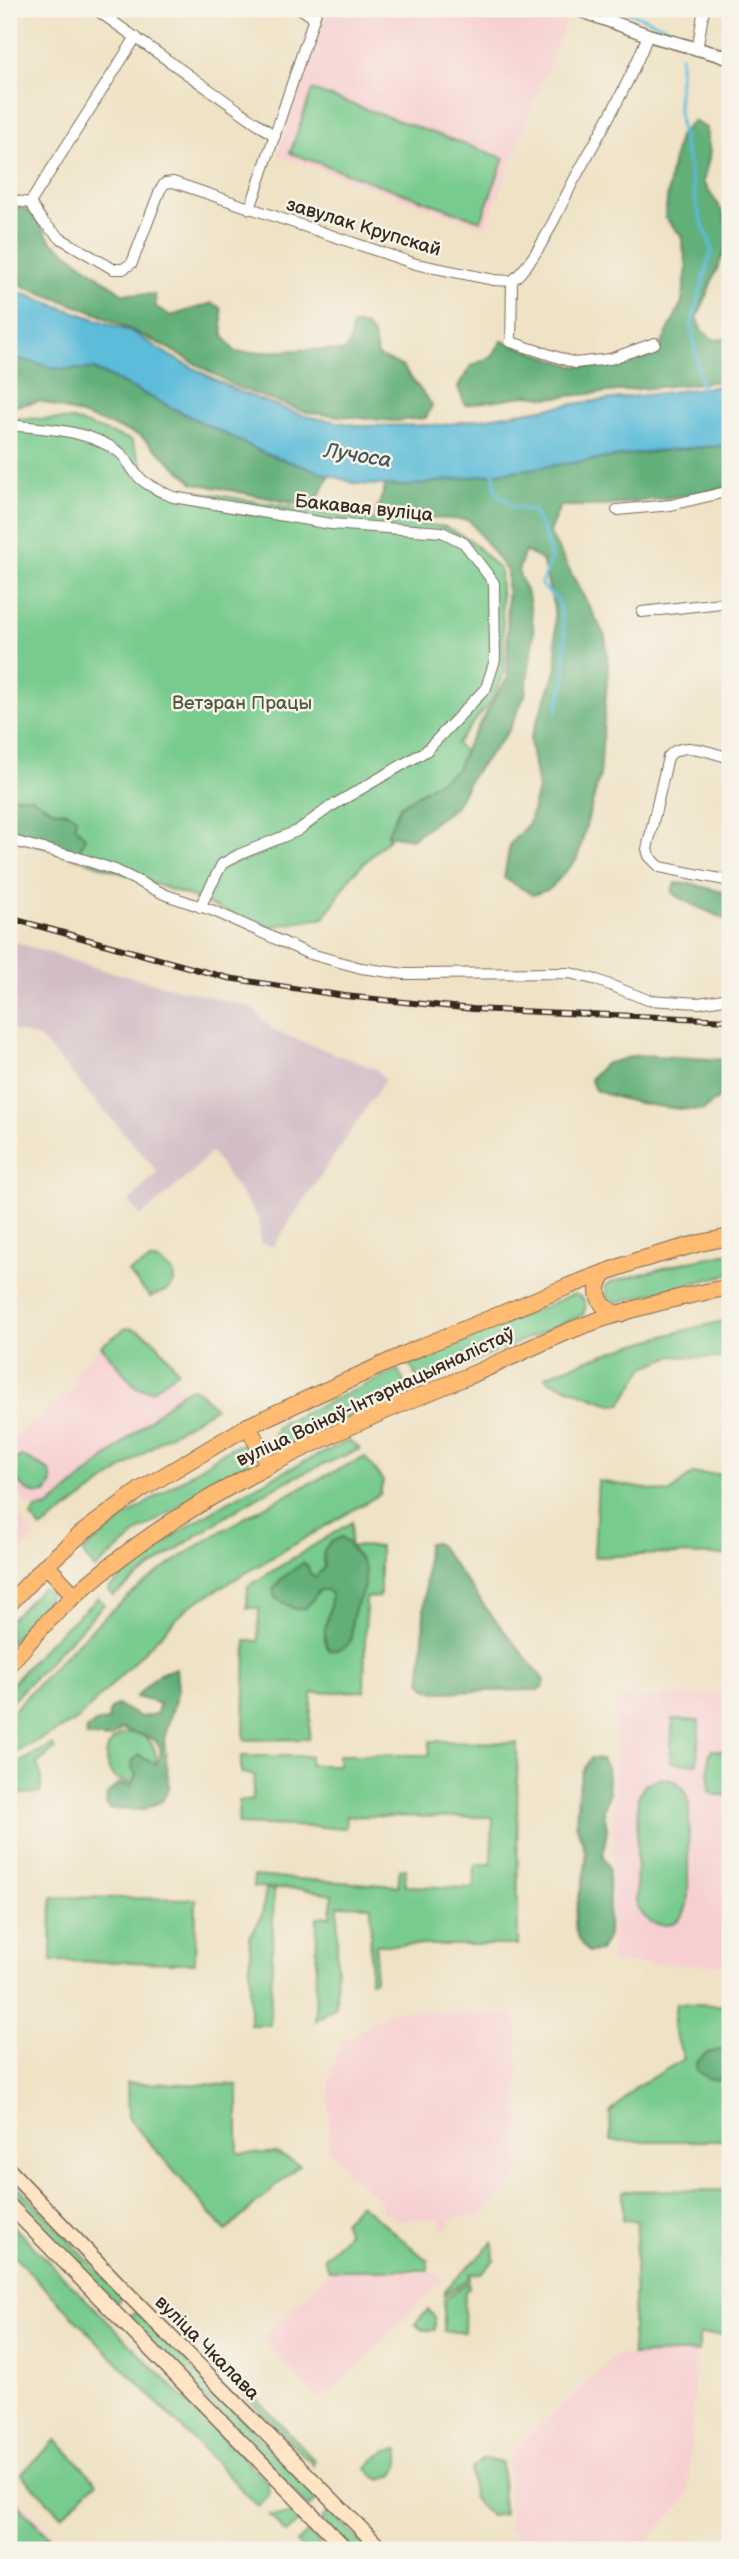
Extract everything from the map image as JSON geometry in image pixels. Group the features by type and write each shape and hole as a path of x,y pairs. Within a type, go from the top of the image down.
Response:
{"main road":[{"name":"вуліца Воінаў-Інтэрнацыяналістаў","path":"9,1604 80,1534 140,1490 248,1426 421,1347 569,1286 661,1254 730,1237"},
{"path":"606,1272 598,1286 598,1296 604,1307 620,1314"},
{"path":"569,1286 584,1292 590,1301 591,1312 584,1325"},
{"name":"вуліца Воінаў-Інтэрнацыяналістаў","path":"9,1664 54,1614 151,1536 268,1465 416,1397 584,1325 655,1302 730,1287"},
{"path":"248,1426 268,1465"},
{"path":"46,1565 75,1596"},
{"name":"вуліца Чкалава","path":"9,2170 382,2550"},
{"path":"9,2205 347,2550"},
{"path":"107,2305 121,2304 125,2297 123,2289"},
{"path":"129,2327 125,2319 128,2311 139,2307 145,2311"}],"street":[{"path":"95,9 275,136"},
{"path":"250,209 316,13 300,9"},
{"path":"576,9 648,35 730,58"},
{"path":"698,50 704,9"},
{"path":"648,35 615,104 543,239 523,272 512,281 510,342 575,363 610,359 655,343"},
{"path":"9,200 30,203 136,37"},
{"name":"завулак Крупскай","path":"30,203 43,222 60,237 113,269 123,269 132,263 165,183 173,182 416,264 494,280 512,281"},
{"name":"Бакавая вуліца","path":"9,425 68,431 100,439 123,455 136,475 173,497 331,524 442,533 464,543 494,583 495,660 485,688 426,751 330,807 298,831 222,864 200,907"},
{"path":"617,510 671,505 730,491"},
{"path":"642,612 730,602"},
{"path":"730,758 700,750 681,747 674,749 668,757 647,849 649,856 660,867 730,881"},
{"path":"9,840 116,870 166,895 307,953 361,968 405,974 570,973 597,980 648,1000 699,1003 730,998"}],"shaded area":[{"path":"329,9 528,9 566,22 486,227 277,155"},
{"path":"9,940 100,969 251,1007 274,1031 376,1069 385,1080 273,1247 260,1243 259,1219 211,1152 186,1178 141,1216 129,1201 158,1172 40,1038 9,1029"},
{"path":"101,1346 136,1387 159,1387 172,1376 183,1391 49,1507 36,1509 28,1505 9,1483 9,1442 74,1387 73,1373"},
{"path":"9,1504 35,1538 9,1563"},
{"path":"730,1693 730,1965 611,1963 616,1700"},
{"path":"392,2010 517,2015 519,2175 507,2192 480,2216 450,2219 450,2228 441,2229 440,2219 396,2220 388,2211 385,2214 378,2207 382,2203 353,2176 350,2179 343,2172 347,2168 329,2150 329,2081 336,2055 343,2047 340,2043 347,2036 351,2040 358,2032"},
{"path":"331,2271 437,2273 444,2280 322,2401 261,2339"},
{"path":"696,2352 688,2496 640,2550 530,2550 508,2528 508,2459 516,2447 616,2356"},
{"path":"9,2490 68,2550 9,2550"}],"green space":[{"path":"312,90 504,158 481,221 290,153"},
{"path":"693,121 706,128 710,154 703,182 720,208 728,227 726,247 697,317 702,331 715,340 730,337 730,380 548,398 530,395 465,405 458,387 470,367 492,356 502,341 573,366 613,366 657,354 682,302 687,268 681,235 665,218 670,175 679,136"},
{"path":"11,203 31,213 51,241 122,293 155,295 156,307 171,316 212,303 221,308 223,335 235,352 344,352 350,342 352,325 364,325 373,335 378,356 402,366 432,405 426,418 394,421 308,413 239,388 160,344 96,313 9,283"},
{"path":"9,356 59,369 93,369 264,453 330,475 313,507 194,483 141,436 41,401 9,407"},
{"name":"Ветэран Працы","path":"9,418 73,420 131,440 145,470 177,488 347,517 446,527 470,540 500,570 505,671 493,699 456,744 471,757 352,875 324,918 262,928 187,895 9,835"},
{"path":"730,445 730,489 606,506 560,506 549,532 605,636 608,665 600,775 577,859 550,889 533,895 504,878 510,844 529,823 538,789 530,740 557,668 554,608 542,560 525,551 518,571 529,599 534,633 525,695 508,732 472,776 455,807 411,839 387,835 400,806 457,769 468,743 508,677 507,571 469,520 375,515 386,485 406,486 659,451"},
{"path":"9,797 30,797 53,810 68,812 76,818 75,826 85,837 80,850 70,850 34,838 9,836"},
{"path":"675,883 693,884 730,894 730,923 672,892"},
{"path":"638,1055 730,1060 730,1092 704,1110 648,1105 595,1090 590,1079 605,1064"},
{"path":"730,1253 730,1274 617,1302 608,1301 605,1287 612,1282"},
{"path":"157,1260 173,1272 174,1283 168,1290 150,1297 128,1272"},
{"path":"574,1294 585,1302 583,1315 419,1384 410,1363"},
{"path":"730,1320 730,1359 672,1356 645,1367 621,1404 613,1405 547,1380 545,1376 636,1344"},
{"path":"126,1328 143,1332 162,1349 178,1371 152,1391 136,1387 101,1346"},
{"path":"398,1370 408,1390 289,1444 282,1444 274,1435 277,1427 284,1422"},
{"path":"193,1388 215,1408 163,1439 41,1529 31,1517 36,1509 49,1507 183,1391"},
{"path":"349,1441 360,1449 262,1494 154,1565 113,1596 108,1590 163,1544 222,1505 284,1471"},
{"path":"242,1444 252,1451 252,1458 247,1464 141,1530 95,1569 82,1552 127,1516 230,1448"},
{"path":"22,1456 50,1471 52,1483 46,1493 26,1490 17,1480 12,1467 13,1460"},
{"path":"365,1457 383,1481 380,1494 188,1607 76,1721 9,1755 9,1715 78,1643 122,1602 178,1559 238,1521"},
{"path":"692,1474 730,1474 728,1555 594,1557 598,1481 669,1493"},
{"path":"352,1522 350,1546 380,1547 380,1597 366,1598 364,1691 312,1693 309,1739 244,1740 246,1641 258,1641 259,1608 247,1608 248,1586"},
{"path":"342,1537 363,1565 365,1581 353,1616 349,1643 340,1650 329,1650 325,1630 331,1594 320,1590 305,1609 295,1609 275,1598 273,1589 282,1578 303,1563 311,1575 316,1576 324,1568 325,1548"},
{"path":"432,1542 439,1545 544,1680 544,1686 538,1690 435,1692 425,1687 421,1681 427,1544"},
{"path":"42,1588 50,1593 47,1601 9,1643 9,1621"},
{"path":"98,1598 104,1604 9,1704 9,1687 50,1641"},
{"path":"176,1668 178,1690 164,1739 169,1788 162,1801 142,1810 110,1809 106,1804 107,1794 118,1784 131,1786 136,1775 132,1769 133,1760 139,1755 156,1765 160,1747 151,1738 122,1729 109,1739 86,1736 86,1729 98,1722 108,1721 112,1708 117,1705 140,1717 156,1714 160,1704 136,1697 158,1674"},
{"path":"673,1719 699,1721 697,1764 670,1762"},
{"path":"131,1733 148,1741 156,1758 148,1775 131,1783 114,1775 106,1758 114,1741"},
{"path":"430,1741 517,1743 518,1945 376,1945 375,1980 370,1981 371,1906 338,1905 336,2006 315,2021 317,1917 331,1916 332,1894 301,1889 253,1887 254,1876 398,1886 400,1869 406,1869 405,1886 474,1888 475,1864 491,1864 493,1817 347,1816 345,1828 238,1824 239,1801 252,1799 255,1775 241,1773 241,1756 310,1756 310,1765 338,1765 338,1755 429,1755"},
{"path":"51,1745 55,1749 37,1764 42,1777 40,1793 9,1794 9,1768"},
{"path":"712,1750 730,1751 730,1795 714,1795 709,1791 709,1755"},
{"path":"591,1758 602,1759 607,1767 609,1794 604,1810 607,1829 603,1856 609,1868 609,1901 608,1936 600,1951 588,1952 580,1942 575,1920 586,1859 577,1827 579,1791 582,1772"},
{"path":"657,1779 679,1784 686,1793 689,1805 687,1904 677,1921 660,1925 644,1917 636,1899 638,1797 645,1785"},
{"path":"266,1889 274,1890 270,2025 250,2025 250,1937 262,1915"},
{"path":"52,1897 196,1899 195,1963 51,1961"},
{"path":"676,2003 730,2006 730,2141 611,2141 610,2113 636,2087 684,2059 673,2028"},
{"path":"730,2047 730,2082 707,2078 697,2071 696,2063 705,2054"},
{"path":"127,2083 238,2085 238,2153 276,2153 299,2165 226,2231 128,2118"},
{"path":"9,2177 119,2293 119,2302 110,2302 9,2198"},
{"path":"730,2190 730,2335 699,2335 699,2352 632,2355 637,2221 623,2220 623,2191"},
{"path":"360,2204 428,2261 428,2270 329,2270 324,2257 348,2234 343,2221"},
{"path":"9,2222 268,2483 269,2495 258,2506 9,2251"},
{"path":"493,2242 494,2260 481,2274 470,2273 470,2278 444,2295 445,2290"},
{"path":"469,2282 469,2288 465,2291 464,2332 444,2332 444,2299"},
{"path":"428,2310 435,2317 435,2330 422,2330 415,2324"},
{"path":"136,2313 318,2498 309,2507 129,2320 131,2315"},
{"path":"236,2377 314,2460 313,2465 228,2379"},
{"path":"56,2440 97,2482 62,2516 21,2474"},
{"path":"399,2449 399,2464 394,2475 381,2480 367,2469 381,2454"},
{"path":"483,2459 502,2463 503,2514 490,2516 472,2497 471,2469"},
{"path":"9,2495 49,2537 36,2550 20,2550 9,2538"},
{"path":"330,2511 369,2550 351,2550 321,2519"},
{"path":"270,2515 294,2515 300,2521 286,2533"},
{"path":"311,2530 321,2550 304,2550 296,2543"}],"water":[{"name":"Лучоса","path":"9,289 132,332 172,357 237,391 304,416 361,426 443,425 580,403 730,385 730,445 655,451 407,486 357,484 264,453 94,369 59,369 9,356"}],"waterway":[{"path":"622,9 678,32 682,37"},
{"path":"681,56 678,104 681,130 698,211 712,249 691,326 702,392"},
{"path":"493,469 496,491 513,507 533,511 543,530 551,559 541,585 558,601 565,635 565,679 557,711"}],"railway":[{"path":"9,918 228,978 345,996 473,1009 730,1020"}]}
